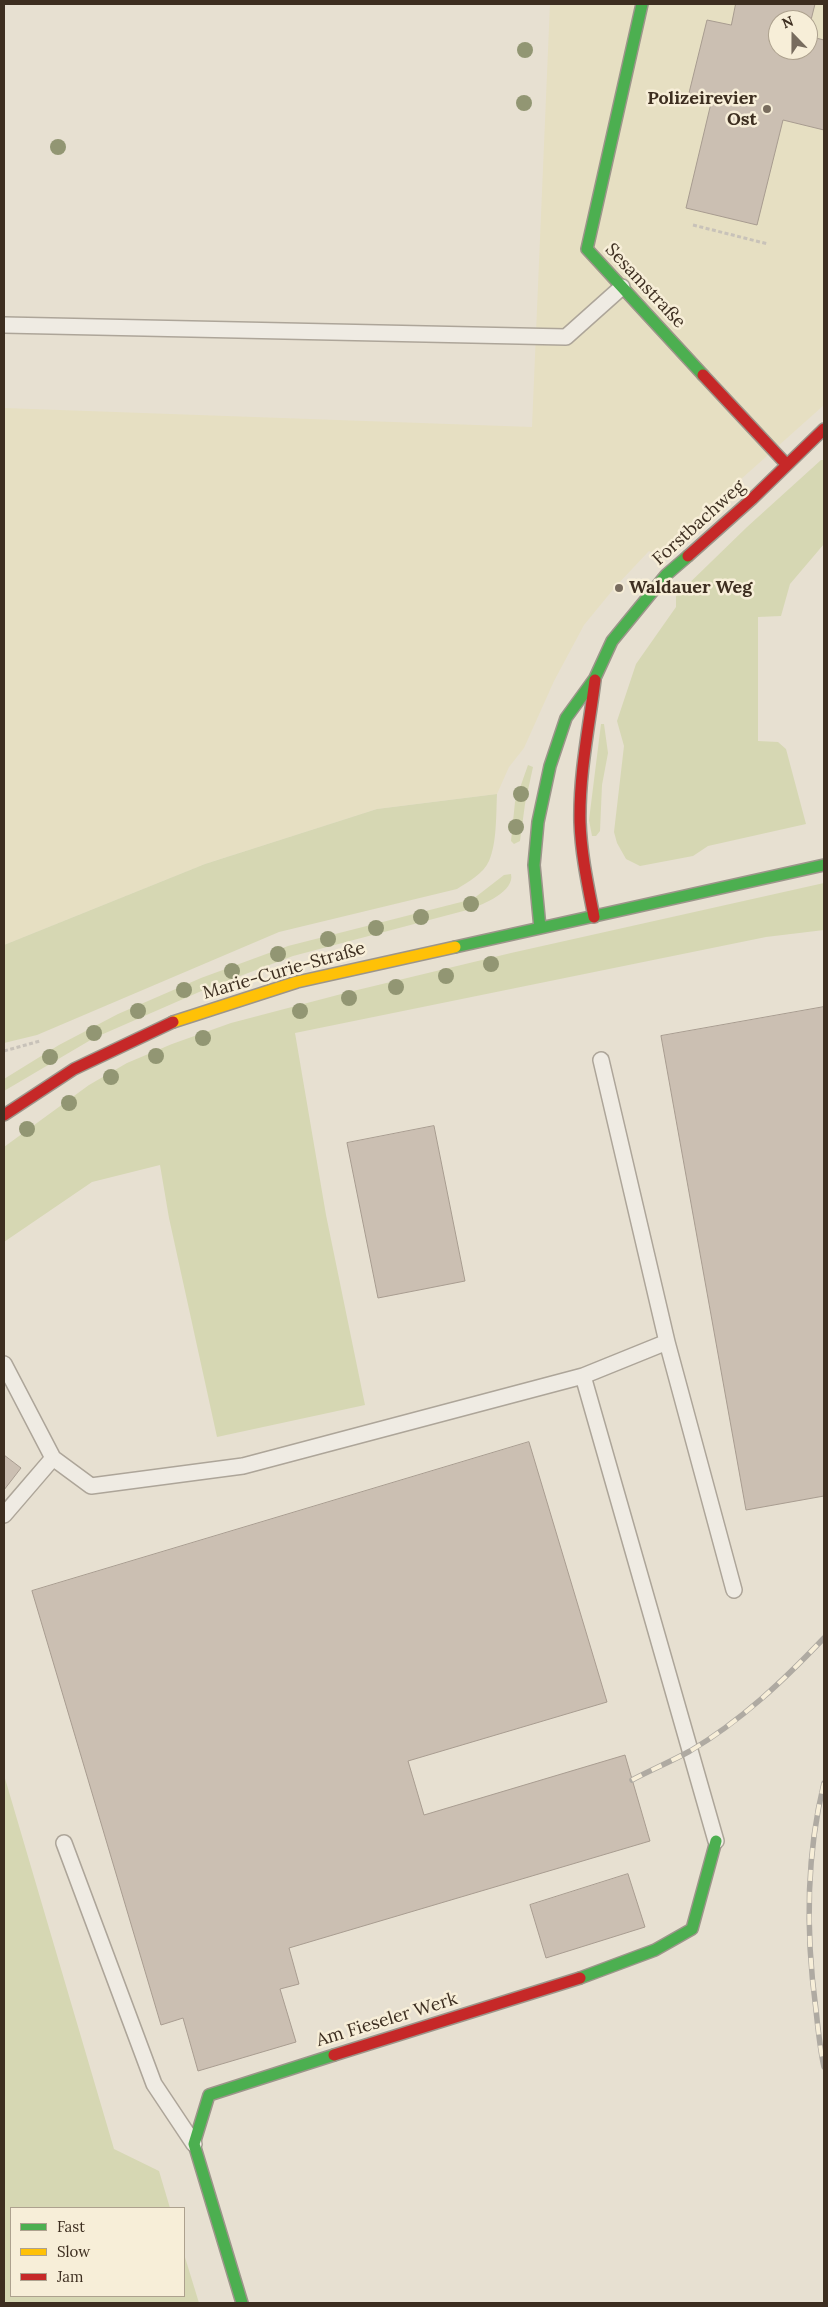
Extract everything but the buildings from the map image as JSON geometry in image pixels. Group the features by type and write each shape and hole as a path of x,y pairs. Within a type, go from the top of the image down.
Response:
{"street":[{"name":"Sesamstraße","path":"642,4 587,249 787,465"},
{"name":"Forstbachweg","path":"540,928 534,865 538,822 548,776 566,718 595,678 612,641 666,575 824,429"},
{"name":"Forstbachweg","path":"594,917 584,860 580,822 582,767 591,719 595,678"},
{"path":"594,917 824,865"},
{"name":"Marie-Curie-Straße","path":"4,1115 74,1069 179,1020 297,982 594,917"},
{"name":"Am Fieseler Werk","path":"194,2144 209,2094 576,1979 655,1950 692,1929 716,1841"},
{"path":"194,2144 242,2303"}],"lane":[{"path":"4,325 566,337 622,287"},
{"path":"601,1060 668,1342 734,1590"},
{"path":"4,1364 53,1458 91,1486 243,1466 583,1376 668,1342"},
{"path":"583,1376 716,1841"},
{"path":"4,1515 53,1458"},
{"path":"64,1843 154,2084 194,2144"}],"path":[{"path":"693,225 768,244"},
{"path":"4,1051 40,1041"}],"shaded area":[{"path":"550,4 824,4 824,405 656,555 649,551 616,586 584,625 554,681 524,748 509,767 497,794 377,809 205,864 4,945 4,408 532,427"}],"green space":[{"path":"821,460 824,460 824,544 790,584 781,616 758,617 758,741 778,742 786,749 806,824 708,846 693,856 640,866 626,859 617,843 614,832 624,746 617,721 636,664 676,607 676,596 747,527"},
{"path":"601,724 604,724 608,753 602,785 600,831 596,836 592,836 589,820"},
{"path":"528,765 533,767 520,841 514,844 511,841 515,802"},
{"path":"497,794 495,837 492,854 486,866 479,874 457,889 279,932 37,1035 4,1043 4,945 205,864 377,809"},
{"path":"511,874 511,880 504,891 477,907 293,956 206,989 94,1038 4,1091 4,1079 59,1045 118,1014 201,978 288,946 473,899 504,875"},
{"path":"824,883 824,930 766,937 295,1033 326,1215 365,1405 217,1437 169,1218 160,1165 92,1182 4,1242 4,1147 89,1085 127,1063 172,1044 231,1023 349,992 511,953"},
{"path":"4,1775 114,2149 159,2171 170,2207 10,2207 10,2297 185,2297 185,2257 199,2303 4,2303"}],"railway":[{"path":"632,1780 690,1751 727,1727 761,1699 824,1638"},
{"path":"824,1783 818,1811 811,1867 809,1925 810,1954 819,2039 824,2067"}],"traffic: fast":[{"path":"642,4 587,249 703,375"},
{"path":"540,928 534,865 538,822 550,766 566,718 595,678 612,641 666,575 688,556"},
{"path":"455,947 824,865"},
{"path":"580,1978 655,1950 692,1929 716,1841"},
{"path":"242,2303 194,2144 209,2095 334,2055"}],"traffic: slow":[{"path":"173,1022 297,982 455,947"}],"traffic: jam":[{"path":"703,375 787,465"},
{"path":"688,556 752,499 824,429"},
{"path":"594,917 583,858 580,804 595,680"},
{"path":"4,1115 74,1069 173,1022"},
{"path":"334,2055 580,1978"}],"place":[{"name":"Polizeirevier Ost","path":"767,109"},
{"name":"Waldauer Weg","path":"619,588"}]}
